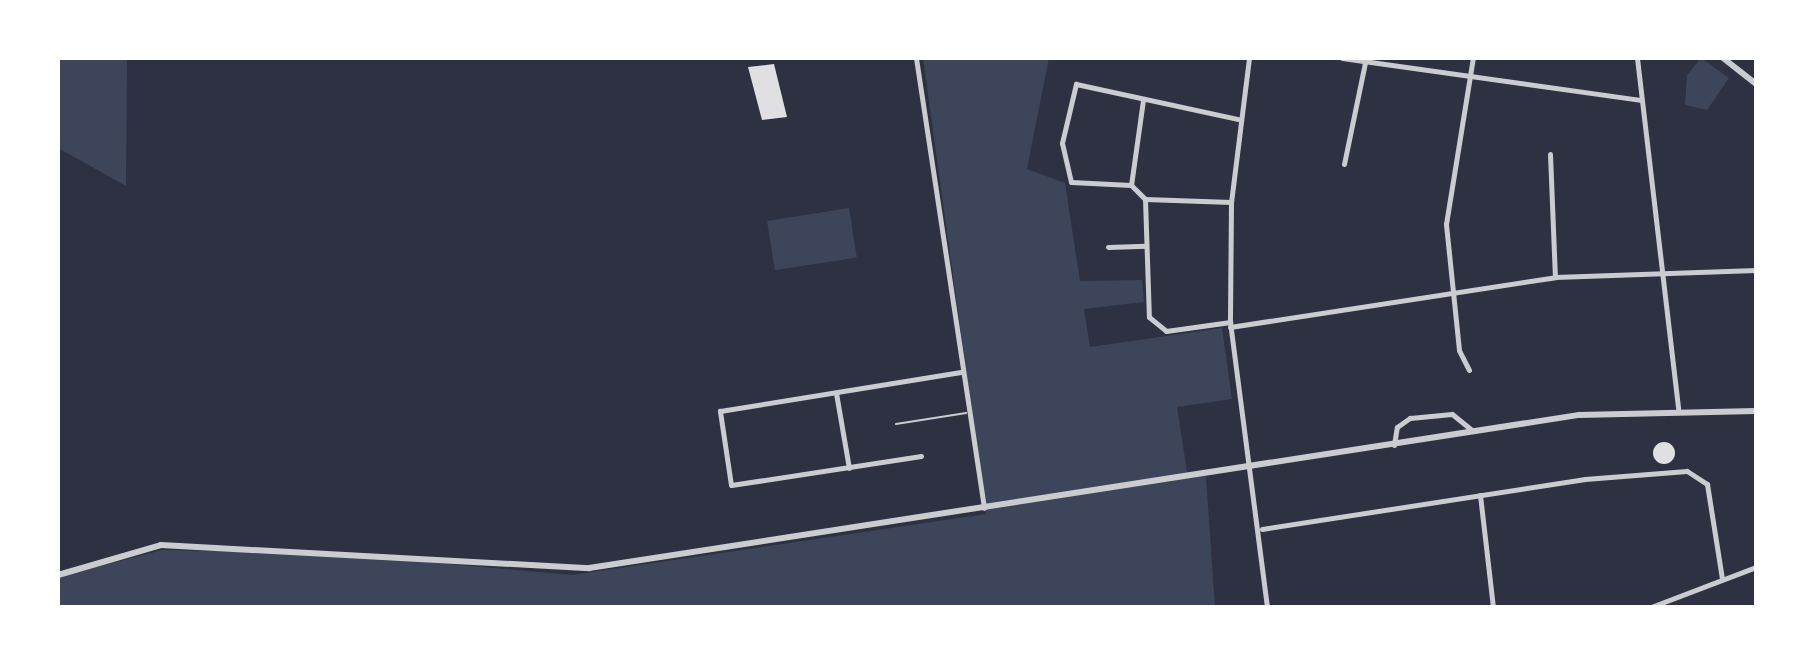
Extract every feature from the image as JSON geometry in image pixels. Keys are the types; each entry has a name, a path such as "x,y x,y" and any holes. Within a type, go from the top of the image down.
{"street":[{"path":"916,58 984,509"},
{"path":"1249,58 1238,119 1231,202 1230,324 1250,468 1262,529 1267,607"},
{"path":"1342,58 1640,100"},
{"path":"1469,370 1451,295 1446,224 1473,58"},
{"path":"1637,58 1678,409"},
{"path":"1723,58 1756,84"},
{"path":"1344,164 1366,60"},
{"path":"1231,202 1145,199 1131,185 1071,182 1062,143 1076,84 1238,119"},
{"path":"1131,185 1143,100"},
{"path":"1550,154 1555,277"},
{"path":"1145,199 1146,246 1155,328 1230,324 1451,295 1555,277 1756,270"},
{"path":"1108,247 1146,246"},
{"path":"921,456 731,485 720,411 961,372"},
{"path":"836,393 849,468"},
{"path":"58,575 161,545 331,550 589,568 1628,409 1756,411"},
{"path":"1394,445 1397,427 1410,418 1452,414 1473,431"},
{"path":"1262,529 1642,472 1687,471 1707,484 1722,579"},
{"path":"1480,495 1493,607"},
{"path":"1651,607 1756,567"}],"lane":[{"path":"896,424 968,413"}],"shaded area":[{"path":"58,58 127,58 126,186 58,148"},
{"path":"923,58 1049,58 1027,169 1065,183 1080,281 1142,280 1144,302 1084,309 1090,347 1222,328 1232,399 1177,407 1188,478 1206,476 1215,607 58,607 58,577 162,550 324,553 572,575 986,514"},
{"path":"1701,58 1729,78 1707,110 1685,105 1687,75"},
{"path":"849,208 857,257 775,270 767,221"}],"building":[{"path":"774,64 787,117 762,120 748,67"},
{"path":"1664,442 1672,445 1675,453 1672,461 1664,464 1656,461 1653,453 1656,445"}]}
